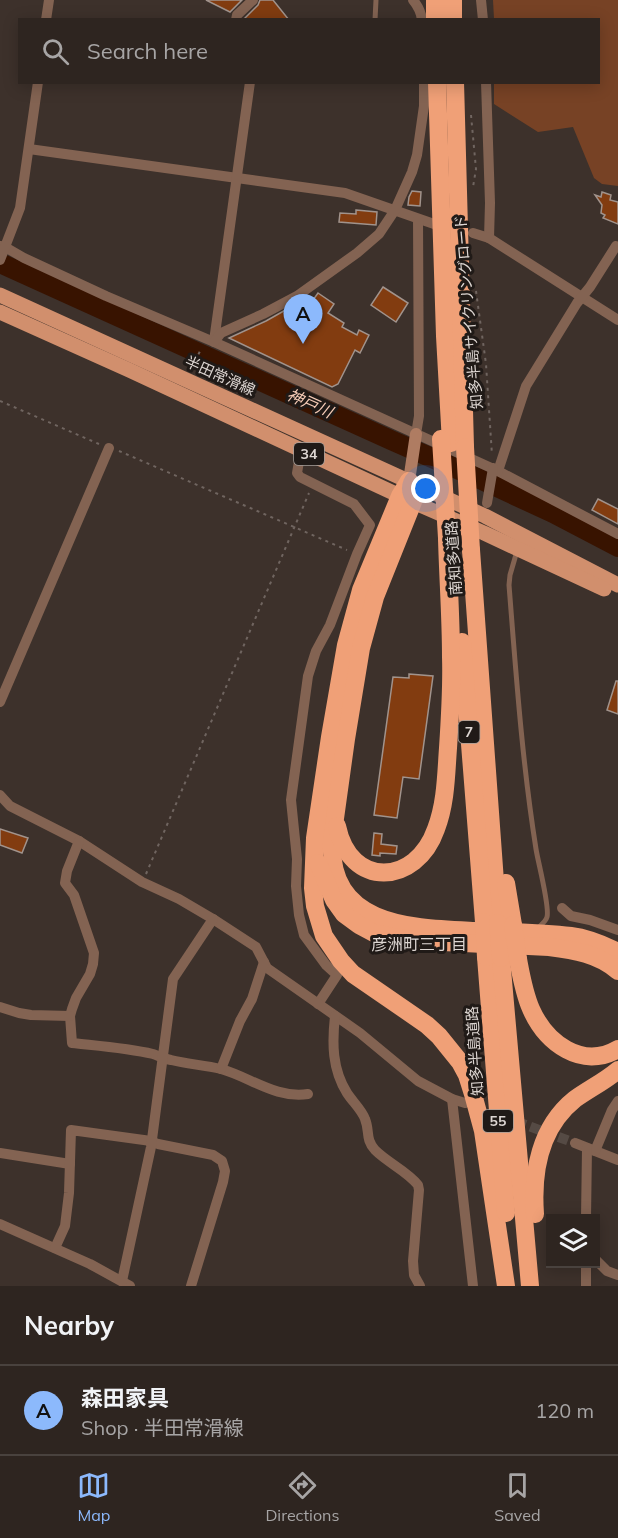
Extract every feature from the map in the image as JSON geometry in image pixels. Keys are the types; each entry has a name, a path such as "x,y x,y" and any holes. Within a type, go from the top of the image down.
{"highway":[{"path":"435,0 435,18"},
{"path":"453,0 453,18"},
{"name":"南知多道路","path":"437,84 449,419 458,543 460,618 506,926"},
{"name":"南知多道路","path":"452,443 455,84"},
{"path":"408,487 405,525 377,589 367,622 346,739 335,819 331,857 335,875 342,888 361,908 387,921 433,929 506,926 573,936 618,952"},
{"path":"408,487 361,590 346,645 315,838 313,888 315,906 324,936 353,974 428,1025 440,1036 460,1062 467,1076 483,1131 506,1286"},
{"path":"335,819 339,839 346,854 373,872 389,873 404,869 417,860 436,829 446,782 458,543"},
{"name":"南知多道路","path":"458,543 506,926 501,958"},
{"path":"315,856 334,900 344,914 374,933 422,941 568,949 597,957 618,970"},
{"path":"506,926 501,958 538,1022 550,1037 563,1048 580,1056 605,1055 618,1049"},
{"name":"知多半島道路","path":"501,958 499,1139 512,1286"},
{"name":"55","path":"501,958 530,1286"},
{"path":"540,1286 534,1192 536,1169 545,1138 562,1112 574,1100 618,1070"}],"main road":[{"name":"半田常滑線","path":"0,296 408,487 436,512 618,595"},
{"name":"半田常滑線","path":"0,312 301,450 408,487 486,509 618,585"}],"street":[{"path":"46,18 49,0"},
{"path":"236,18 253,0"},
{"path":"413,0 418,5 422,18"},
{"path":"481,0 483,18"},
{"path":"38,84 21,208 2,251 24,258 210,340 416,434 618,534"},
{"path":"210,340 250,84"},
{"path":"210,340 297,296 357,253 379,234 395,210 412,172 417,155 424,84"},
{"path":"486,84 489,238"},
{"path":"29,149 345,193 434,224"},
{"path":"408,487 419,416 418,219"},
{"path":"474,233 489,238 618,320"},
{"path":"486,509 494,471 526,386 616,246"},
{"path":"0,702 109,448"},
{"path":"301,450 297,473 300,477 354,504 370,525 330,625 311,663 291,800 297,859 296,886 304,935 326,965 337,975 318,1004"},
{"path":"0,795 9,806 79,841 142,882 179,899 256,947 267,968 360,1033 418,1081 452,1099 465,1103"},
{"path":"79,841 67,871 65,883 74,895 94,953 90,974 76,998 70,1016 72,1043 122,1049 221,1069 274,1091 308,1094"},
{"path":"562,908 571,916 618,930"},
{"path":"0,1224 56,1248 126,1284 151,1141 173,979 213,919"},
{"path":"221,1069 240,1021 252,999 264,962"},
{"path":"0,1007 31,1015 70,1016"},
{"path":"335,1016 332,1039 337,1071 342,1084 365,1119 368,1138 386,1160 418,1185 413,1261 414,1275 420,1286"},
{"path":"452,1099 473,1286"},
{"path":"586,1214 591,1149 618,1101"},
{"path":"56,1248 65,1226 69,1193 70,1130 151,1141 213,1155 219,1157 225,1165 225,1171 191,1286"},
{"path":"576,1143 618,1160"},
{"path":"0,1153 70,1164"},
{"path":"600,1264 618,1275"},
{"path":"586,1268 586,1286"}],"lane":[{"path":"375,18 376,0"},
{"path":"506,926 542,925 547,917 548,909 527,794 510,596 510,575 518,549"}],"path":[{"path":"471,113 476,169 473,188"},
{"name":"知多半島サイクリングロード","path":"476,289 486,364 494,471"},
{"path":"192,368 210,340"},
{"path":"0,401 357,554"},
{"path":"142,882 312,485"}],"shaded area":[{"path":"493,0 618,0 618,186 602,184 594,178 573,127 538,132 494,104 494,84 600,84 600,18 494,18"}],"building":[{"path":"206,0 242,0 230,12"},
{"path":"260,0 273,0 287,18 245,18"},
{"path":"412,191 421,192 420,206 408,205"},
{"path":"602,192 611,195 610,200 618,202 618,224 603,218 605,215 601,213 602,205 595,195 601,197"},
{"path":"356,210 377,212 376,225 339,222 340,213 356,214"},
{"path":"383,287 408,303 396,322 371,305"},
{"path":"318,293 334,304 328,313 344,323 342,327 357,335 359,330 369,335 360,353 355,350 338,384 332,387 229,338 305,299 311,303"},
{"path":"598,499 618,509 618,524 592,510"},
{"path":"409,674 433,676 419,779 403,777 397,818 374,815 393,677 409,678"},
{"path":"616,681 618,681 618,714 607,710"},
{"path":"0,829 28,838 22,853 0,845"},
{"path":"374,833 382,834 381,844 397,846 396,854 372,855"}],"waterway":[{"name":"神戸川","path":"0,263 471,475 553,513 618,547"}],"tunnel":[{"path":"474,1106 575,1143"}],"place":[{"name":"森田家具","path":"303,344"}],"district":[{"name":"彦洲町三丁目","path":"419,944"}]}
